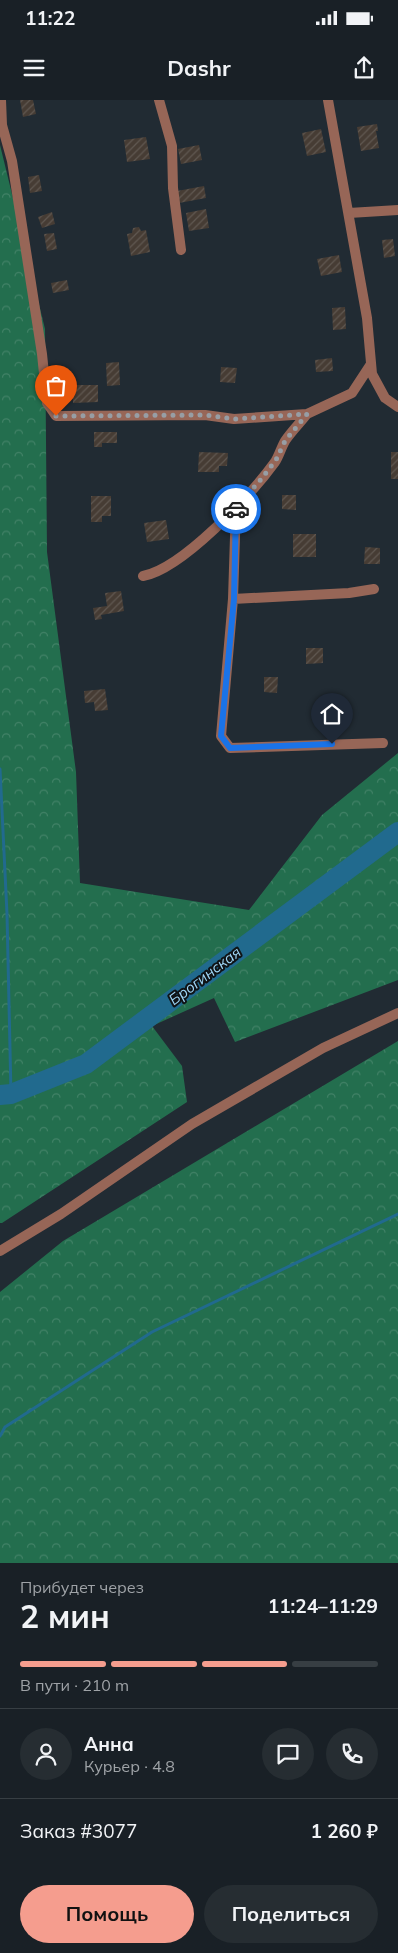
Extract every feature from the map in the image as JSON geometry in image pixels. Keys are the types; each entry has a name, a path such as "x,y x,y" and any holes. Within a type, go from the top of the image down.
{"street":[{"path":"1,100 2,125 12,161 42,354 46,403 56,416 205,415 234,419 307,414 352,393 371,364"},
{"path":"159,100 172,146 173,188 181,250"},
{"path":"328,100 367,318 372,374 385,398 398,407"},
{"path":"349,213 398,210"},
{"path":"143,576 155,574 207,536 258,483 276,460 285,441 307,414"},
{"path":"236,506 234,599 221,736 230,748 384,743"},
{"path":"234,599 374,590"},
{"path":"0,1251 61,1214 192,1124 323,1048 398,1013"}],"green space":[{"path":"0,145 45,329 47,552 76,772 80,883 249,910 322,815 398,753 398,980 235,1042 214,998 152,1026 182,1066 187,1102 2,1223 0,1223"},
{"path":"398,1041 398,1563 0,1563 0,1292 63,1241"}],"building":[{"path":"20,100 33,100 36,114 23,117"},
{"path":"377,124 378,131 376,131 379,148 361,151 357,127"},
{"path":"321,129 326,152 307,156 302,133"},
{"path":"146,137 150,159 127,162 124,140"},
{"path":"199,145 202,160 181,164 178,149"},
{"path":"39,175 42,191 30,193 28,177"},
{"path":"204,186 206,198 179,203 177,191"},
{"path":"206,209 209,228 189,231 186,213"},
{"path":"52,212 55,224 42,228 38,217"},
{"path":"139,227 141,231 146,230 150,252 131,256 127,234 132,233 133,228"},
{"path":"54,233 57,249 47,251 44,234"},
{"path":"393,239 395,256 384,258 382,240"},
{"path":"339,255 342,272 321,276 317,259"},
{"path":"67,280 69,290 53,293 51,283"},
{"path":"345,307 346,329 333,330 332,308"},
{"path":"332,358 333,371 316,372 315,360"},
{"path":"119,362 120,385 107,386 106,363"},
{"path":"221,367 237,368 235,383 220,382"},
{"path":"73,385 98,385 98,402 73,403"},
{"path":"94,432 117,432 117,443 102,443 102,447 94,447"},
{"path":"199,452 228,453 227,466 219,466 219,472 198,472"},
{"path":"391,452 398,452 398,479 391,479"},
{"path":"282,495 296,495 296,510 282,509"},
{"path":"91,496 111,496 111,516 102,516 102,522 91,522"},
{"path":"166,520 169,539 147,542 144,523"},
{"path":"293,534 316,534 316,557 293,557"},
{"path":"365,547 380,548 380,564 364,564"},
{"path":"121,591 124,611 101,615 102,619 95,620 93,608 107,606 105,593"},
{"path":"306,648 323,648 323,663 306,664"},
{"path":"264,677 278,677 277,693 264,692"},
{"path":"105,689 108,710 95,711 94,702 85,703 84,691"}],"waterway":[{"path":"0,769 7,914 11,1094"},
{"name":"Брогинская","path":"0,1095 11,1094 86,1064 398,832"},
{"path":"0,1436 5,1427 152,1332 398,1214"}],"way so far":[{"path":"56,416 205,415 234,419 307,414 285,441 276,460 258,483 236,506 236,509"}],"route":[{"path":"236,509 234,599 221,736 230,748 332,744"}]}
